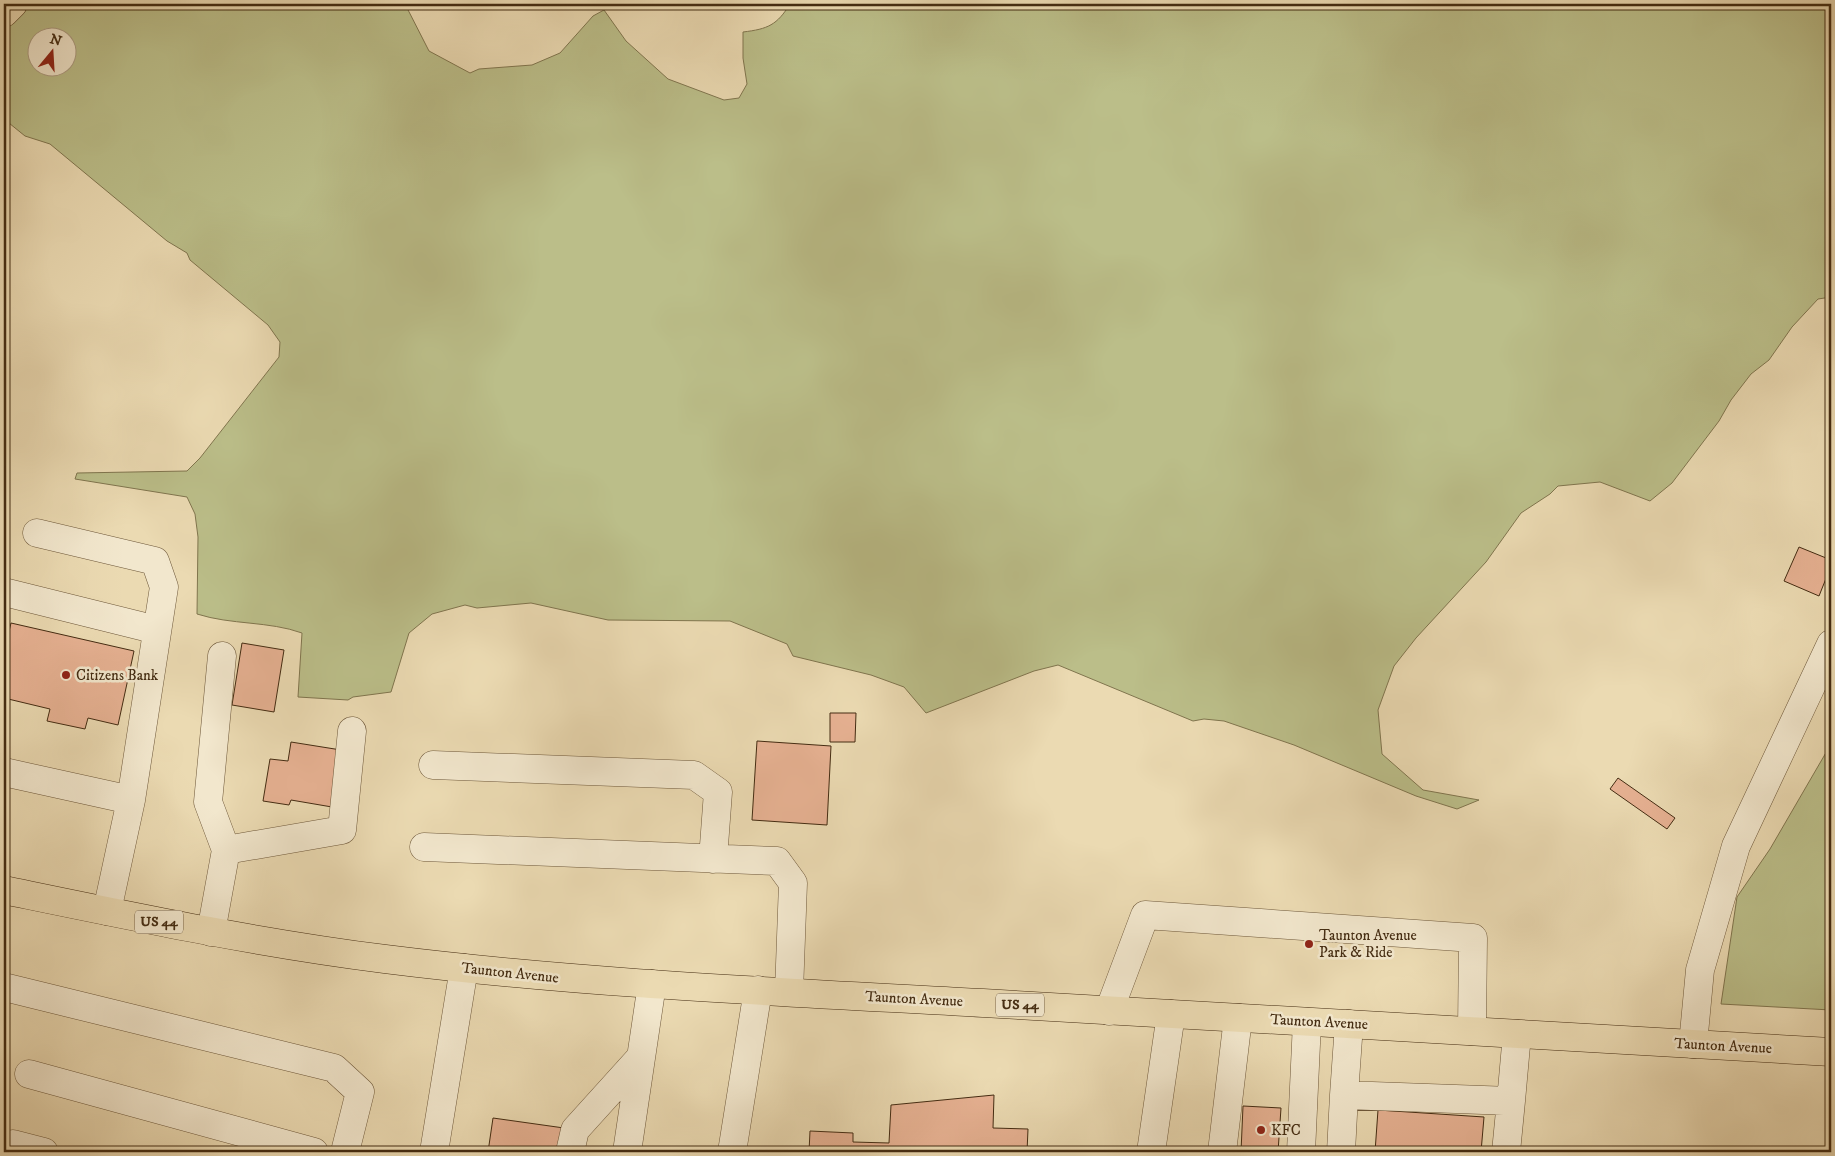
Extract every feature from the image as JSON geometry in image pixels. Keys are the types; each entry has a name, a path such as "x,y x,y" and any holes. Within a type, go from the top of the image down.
{"main road":[{"path":"4,13 13,4"},
{"name":"Taunton Avenue","path":"4,890 211,932 320,950 554,977 1831,1052"}],"lane":[{"path":"37,534 155,561 164,587 131,800 107,911"},
{"path":"4,592 157,630"},
{"path":"1693,1044 1700,970 1736,846 1831,644"},
{"path":"211,932 226,850 208,802 222,656"},
{"path":"226,850 342,830 352,731"},
{"path":"433,765 694,775 718,792 713,859"},
{"path":"4,772 131,800"},
{"path":"424,847 778,861 793,883 790,992"},
{"path":"1109,1011 1145,914 1473,938 1472,1031"},
{"path":"434,1152 464,968"},
{"path":"627,1152 652,984"},
{"path":"4,987 334,1068 360,1092 344,1152"},
{"path":"732,1152 758,990"},
{"path":"1151,1152 1171,1014"},
{"path":"1222,1152 1238,1018"},
{"path":"1300,1152 1306,1022"},
{"path":"1340,1152 1349,1024"},
{"path":"1506,1152 1517,1034"},
{"path":"570,1152 575,1130 641,1057"},
{"path":"29,1074 314,1152"},
{"path":"1344,1095 1511,1101"},
{"path":"13,1144 44,1152"}],"green space":[{"path":"4,4 405,4 429,51 470,73 479,69 532,65 560,53 593,16 604,10 626,41 668,79 724,100 739,98 747,84 743,58 743,32 771,25 781,17 790,4 1831,4 1831,297 1818,299 1792,327 1769,360 1751,374 1731,400 1719,421 1672,483 1650,501 1600,482 1558,486 1550,494 1521,513 1486,562 1416,638 1394,666 1378,710 1382,754 1423,790 1479,800 1457,809 1416,796 1294,745 1224,721 1204,719 1193,721 1058,665 1034,671 926,713 904,687 871,675 793,656 787,644 730,621 608,620 531,603 477,608 465,605 432,614 409,633 391,692 353,697 348,700 298,697 302,633 289,629 223,620 197,614 198,537 195,514 187,497 75,479 77,473 187,471 200,458 279,357 280,342 268,325 190,260 187,253 167,241 50,144 25,136 4,119"},
{"path":"1831,744 1831,1010 1721,1004 1737,897 1770,849"}],"building":[{"path":"1799,547 1831,560 1831,566 1819,596 1784,581"},
{"name":"Citizens Bank","path":"11,623 134,651 118,725 88,718 85,729 47,721 50,709 4,698 4,652"},
{"path":"242,643 284,650 274,712 232,705"},
{"path":"830,713 856,713 855,742 830,742"},
{"path":"757,741 831,746 827,825 752,820"},
{"path":"291,742 341,750 332,807 291,800 289,805 263,801 270,759 288,761"},
{"path":"1618,778 1675,818 1667,829 1610,789"},
{"path":"994,1095 993,1128 1028,1129 1027,1152 809,1152 810,1131 853,1133 853,1142 889,1143 891,1105"},
{"name":"KFC","path":"1243,1106 1281,1108 1278,1152 1241,1152"},
{"path":"1378,1110 1484,1117 1481,1152 1375,1152"},
{"path":"493,1118 564,1128 560,1152 488,1152"}],"place":[{"name":"Citizens Bank","path":"66,675"},
{"name":"Taunton Avenue Park & Ride","path":"1309,944"},
{"name":"KFC","path":"1261,1130"}]}
